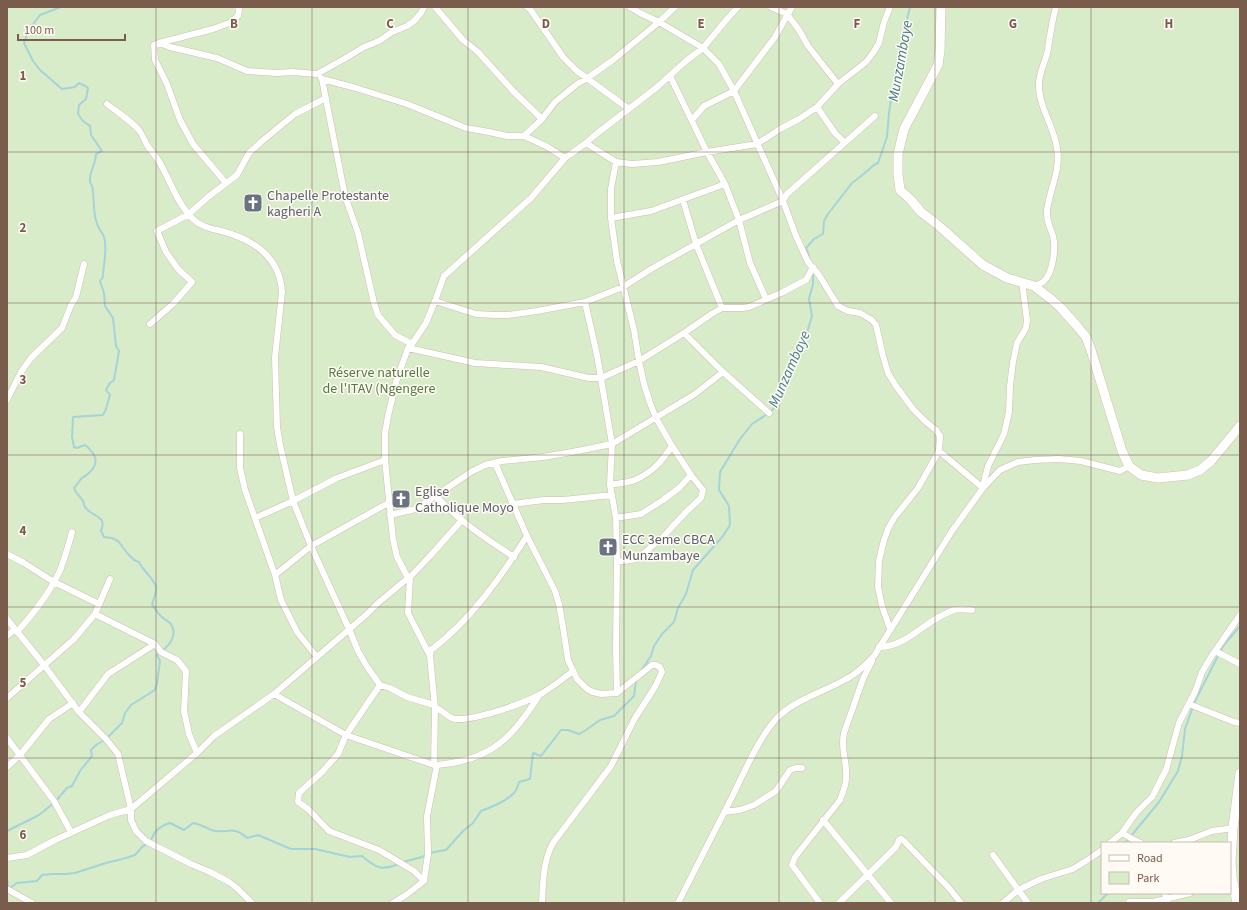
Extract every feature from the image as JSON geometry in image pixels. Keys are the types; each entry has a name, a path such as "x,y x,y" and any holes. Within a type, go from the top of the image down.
{"street":[{"path":"226,183 193,144 180,120 167,84 155,60 154,45 229,23 238,16 238,7"},
{"path":"159,43 170,48 217,58 247,71 317,74 364,47 379,41 392,32 407,26 414,21 424,7"},
{"path":"435,7 462,40 478,52 514,92 542,119"},
{"path":"527,7 563,57 586,79 629,109"},
{"path":"630,7 703,48 719,64 734,91 783,201 796,236 811,265 838,306 860,313 872,320 876,325 888,373 913,409 936,430 940,436 939,451 918,488 894,518 884,540 879,561 878,587 882,606 890,629"},
{"path":"524,136 542,119 555,102 576,84 586,79 613,60 675,7"},
{"path":"430,656 408,613 409,577 397,557 393,539 385,460 385,433 388,416 396,382 410,346 426,323 444,276 531,198 565,158 629,109 703,48 738,7"},
{"path":"771,7 788,14 808,46 838,84"},
{"path":"692,120 704,106 734,91 775,37 792,7"},
{"path":"586,143 616,162 632,164 658,162 757,144 780,129 800,119 817,107 838,84 866,62 879,43 884,22 890,7"},
{"path":"941,7 940,51 938,64 904,129 898,154 900,190 912,200 921,212 984,265 1007,278 1034,286 1061,308 1086,337 1098,369 1122,451 1129,466 1141,474 1158,478 1188,475 1200,470 1211,461 1240,426"},
{"path":"1034,286 1043,282 1050,270 1054,254 1053,236 1047,223 1047,210 1058,163 1057,147 1053,128 1040,99 1039,84 1048,50 1050,32 1056,7"},
{"path":"317,74 322,79 407,104 466,128 506,136 524,136 546,146 565,158"},
{"path":"670,76 707,152 725,184 739,220 750,263 766,300"},
{"path":"322,79 345,196 358,233 374,303 378,315 395,335 410,346 475,363 541,367 588,378 601,378 639,361 722,308 749,307 806,280 811,265"},
{"path":"150,324 173,304 192,282 178,269 166,252 156,231 189,214 208,197 237,175 249,153 262,141 296,114 326,98"},
{"path":"108,104 139,129 147,145 160,163 171,188 195,221 204,226 252,243 265,252 277,270 282,292 275,356 277,427 293,501 311,546 358,651 366,666 380,685 390,688 407,697 439,708 454,719 467,719 483,716 520,703 540,694 574,671"},
{"path":"817,107 835,133 845,143"},
{"path":"435,301 476,314 508,315 585,302 623,287 651,269 739,220 783,201 787,194 875,116"},
{"path":"616,162 611,189 611,218 617,261 650,404 672,446 703,490 700,498 663,537 637,559 617,562"},
{"path":"611,218 651,211 725,184"},
{"path":"683,200 696,244 722,308"},
{"path":"7,400 30,358 62,328 71,305 76,297 84,264"},
{"path":"983,488 988,466 1004,434 1009,412 1010,386 1017,342 1026,328 1027,320 1022,282"},
{"path":"585,302 601,378 612,444 610,485 616,518 617,692"},
{"path":"684,333 723,372 770,413"},
{"path":"390,515 416,509 471,472 495,463 543,457 612,444 695,394 723,372"},
{"path":"240,434 240,468 245,490 275,575 281,600 297,632 317,657"},
{"path":"610,485 635,480 647,474 658,466 672,446"},
{"path":"939,451 983,488"},
{"path":"820,903 792,865 795,857 840,800 846,778 842,742 863,680 874,656 890,629 952,532 983,488 1000,470 1018,462 1059,459 1081,461 1120,471 1129,466"},
{"path":"255,518 293,501 337,478 385,460"},
{"path":"495,463 555,591 564,628 568,660 577,679 587,689 601,694 617,692 652,665 660,667 662,672 656,686 636,718 611,766 553,843 545,863 542,903"},
{"path":"616,518 641,514 669,496 691,475"},
{"path":"513,504 612,495"},
{"path":"436,496 450,511 476,532 514,557"},
{"path":"275,575 311,546 390,502"},
{"path":"7,858 27,855 72,832 110,815 131,808 197,753 214,736 274,694 367,614 409,577 462,520"},
{"path":"7,636 16,630 40,606 61,569 72,532"},
{"path":"393,903 424,881 428,854 427,816 436,765 435,707 430,656 431,650 443,641 477,607 528,536"},
{"path":"7,554 54,582 99,604"},
{"path":"7,698 74,639 95,614 110,579"},
{"path":"879,647 892,646 902,641 932,620 953,610 972,610"},
{"path":"95,614 155,644 161,652 177,660 186,671 184,711 189,734 197,753"},
{"path":"1111,842 1122,833 1136,813 1152,797 1166,770 1179,723 1189,704 1202,672 1240,615"},
{"path":"7,619 73,702 79,712 106,739 118,754 131,808 131,820 136,830 146,841 228,882 238,889 252,903"},
{"path":"79,712 108,674 155,644"},
{"path":"1215,651 1240,664"},
{"path":"678,903 746,768 765,734 778,718 798,703 848,679 874,656"},
{"path":"380,685 346,735 338,754 322,772 299,793 298,802 329,831 379,850 414,872 424,881"},
{"path":"274,694 346,735 436,765 480,756 498,745 508,737 526,717 540,694"},
{"path":"7,766 20,755 49,719 73,702"},
{"path":"1189,704 1240,723"},
{"path":"7,738 55,804 72,832"},
{"path":"724,812 740,810 754,805 776,791 790,770 802,768"},
{"path":"1237,903 1231,848 1240,773"},
{"path":"823,820 891,903"},
{"path":"1179,842 1212,832 1233,828"},
{"path":"1122,833 1138,842"},
{"path":"838,903 896,847 901,839 961,903"},
{"path":"1003,903 1018,890 1041,879 1073,868 1089,860 1101,851"},
{"path":"993,855 1028,903"},
{"path":"7,888 32,903"},
{"path":"1129,902 1153,902 1186,894"}],"green space":[{"name":"Réserve naturelle de l'ITAV (Ngengere","path":"7,7 1240,7 1240,903 7,903"}],"waterway":[{"path":"7,831 39,815 55,802 67,788 72,786 80,771 92,756 91,750 106,739 122,723 125,713 131,705 155,690 160,661 157,655 165,649 171,641 174,632 170,623 155,610 152,604 156,590 153,581 139,562 134,560 118,541 112,538 104,537 101,531 103,526 101,519 85,507 83,501 74,488 93,468 95,465 95,458 94,454 85,445 77,448 74,447 72,437 73,417 103,415 110,395 106,390 110,383 114,380 119,351 116,346 113,318 105,306 104,293 100,281 103,277 105,242 96,221 93,191 90,182 96,154 102,151 91,135 90,126 83,121 78,114 79,105 86,99 88,88 79,83 75,87 62,89 40,70 33,61 24,43 28,31 40,15 61,7"},
{"name":"Munzambaye","path":"809,256 806,248 814,239 823,234 824,221 828,214 852,183 878,163 887,137 897,61 910,7"},
{"name":"Munzambaye","path":"641,671 651,656 654,646 662,634 674,622 678,608 686,594 693,570 723,536 730,525 729,506 719,490 720,472 740,439 752,424 769,413 775,407 785,376 803,346 812,316 809,299 813,284 813,272"},
{"path":"1131,836 1159,802 1178,771 1182,756 1185,729 1195,701 1223,646 1240,626"},
{"name":"Munzambaye","path":"403,862 434,852 446,850 463,831 473,823 481,811 510,797 514,793 519,782 530,779 533,753 541,756 561,730 568,730 579,734 600,720 614,716 634,696 636,681"},
{"path":"150,843 155,832 162,826 170,823 184,830 193,823 211,830 237,832 247,838 258,835 291,849 315,849 350,857 362,856 375,866 383,868 399,864"},
{"path":"8,886 10,888 17,883 37,881 42,875 75,873 126,858 135,855 143,846 147,844"},
{"path":"7,879 8,886"},
{"path":"1098,903 1107,894"}],"place":[{"name":"Chapelle Protestante kagheri A","path":"253,203"},
{"name":"Eglise Catholique Moyo","path":"401,499"},
{"name":"ECC 3eme CBCA Munzambaye","path":"608,547"}]}
